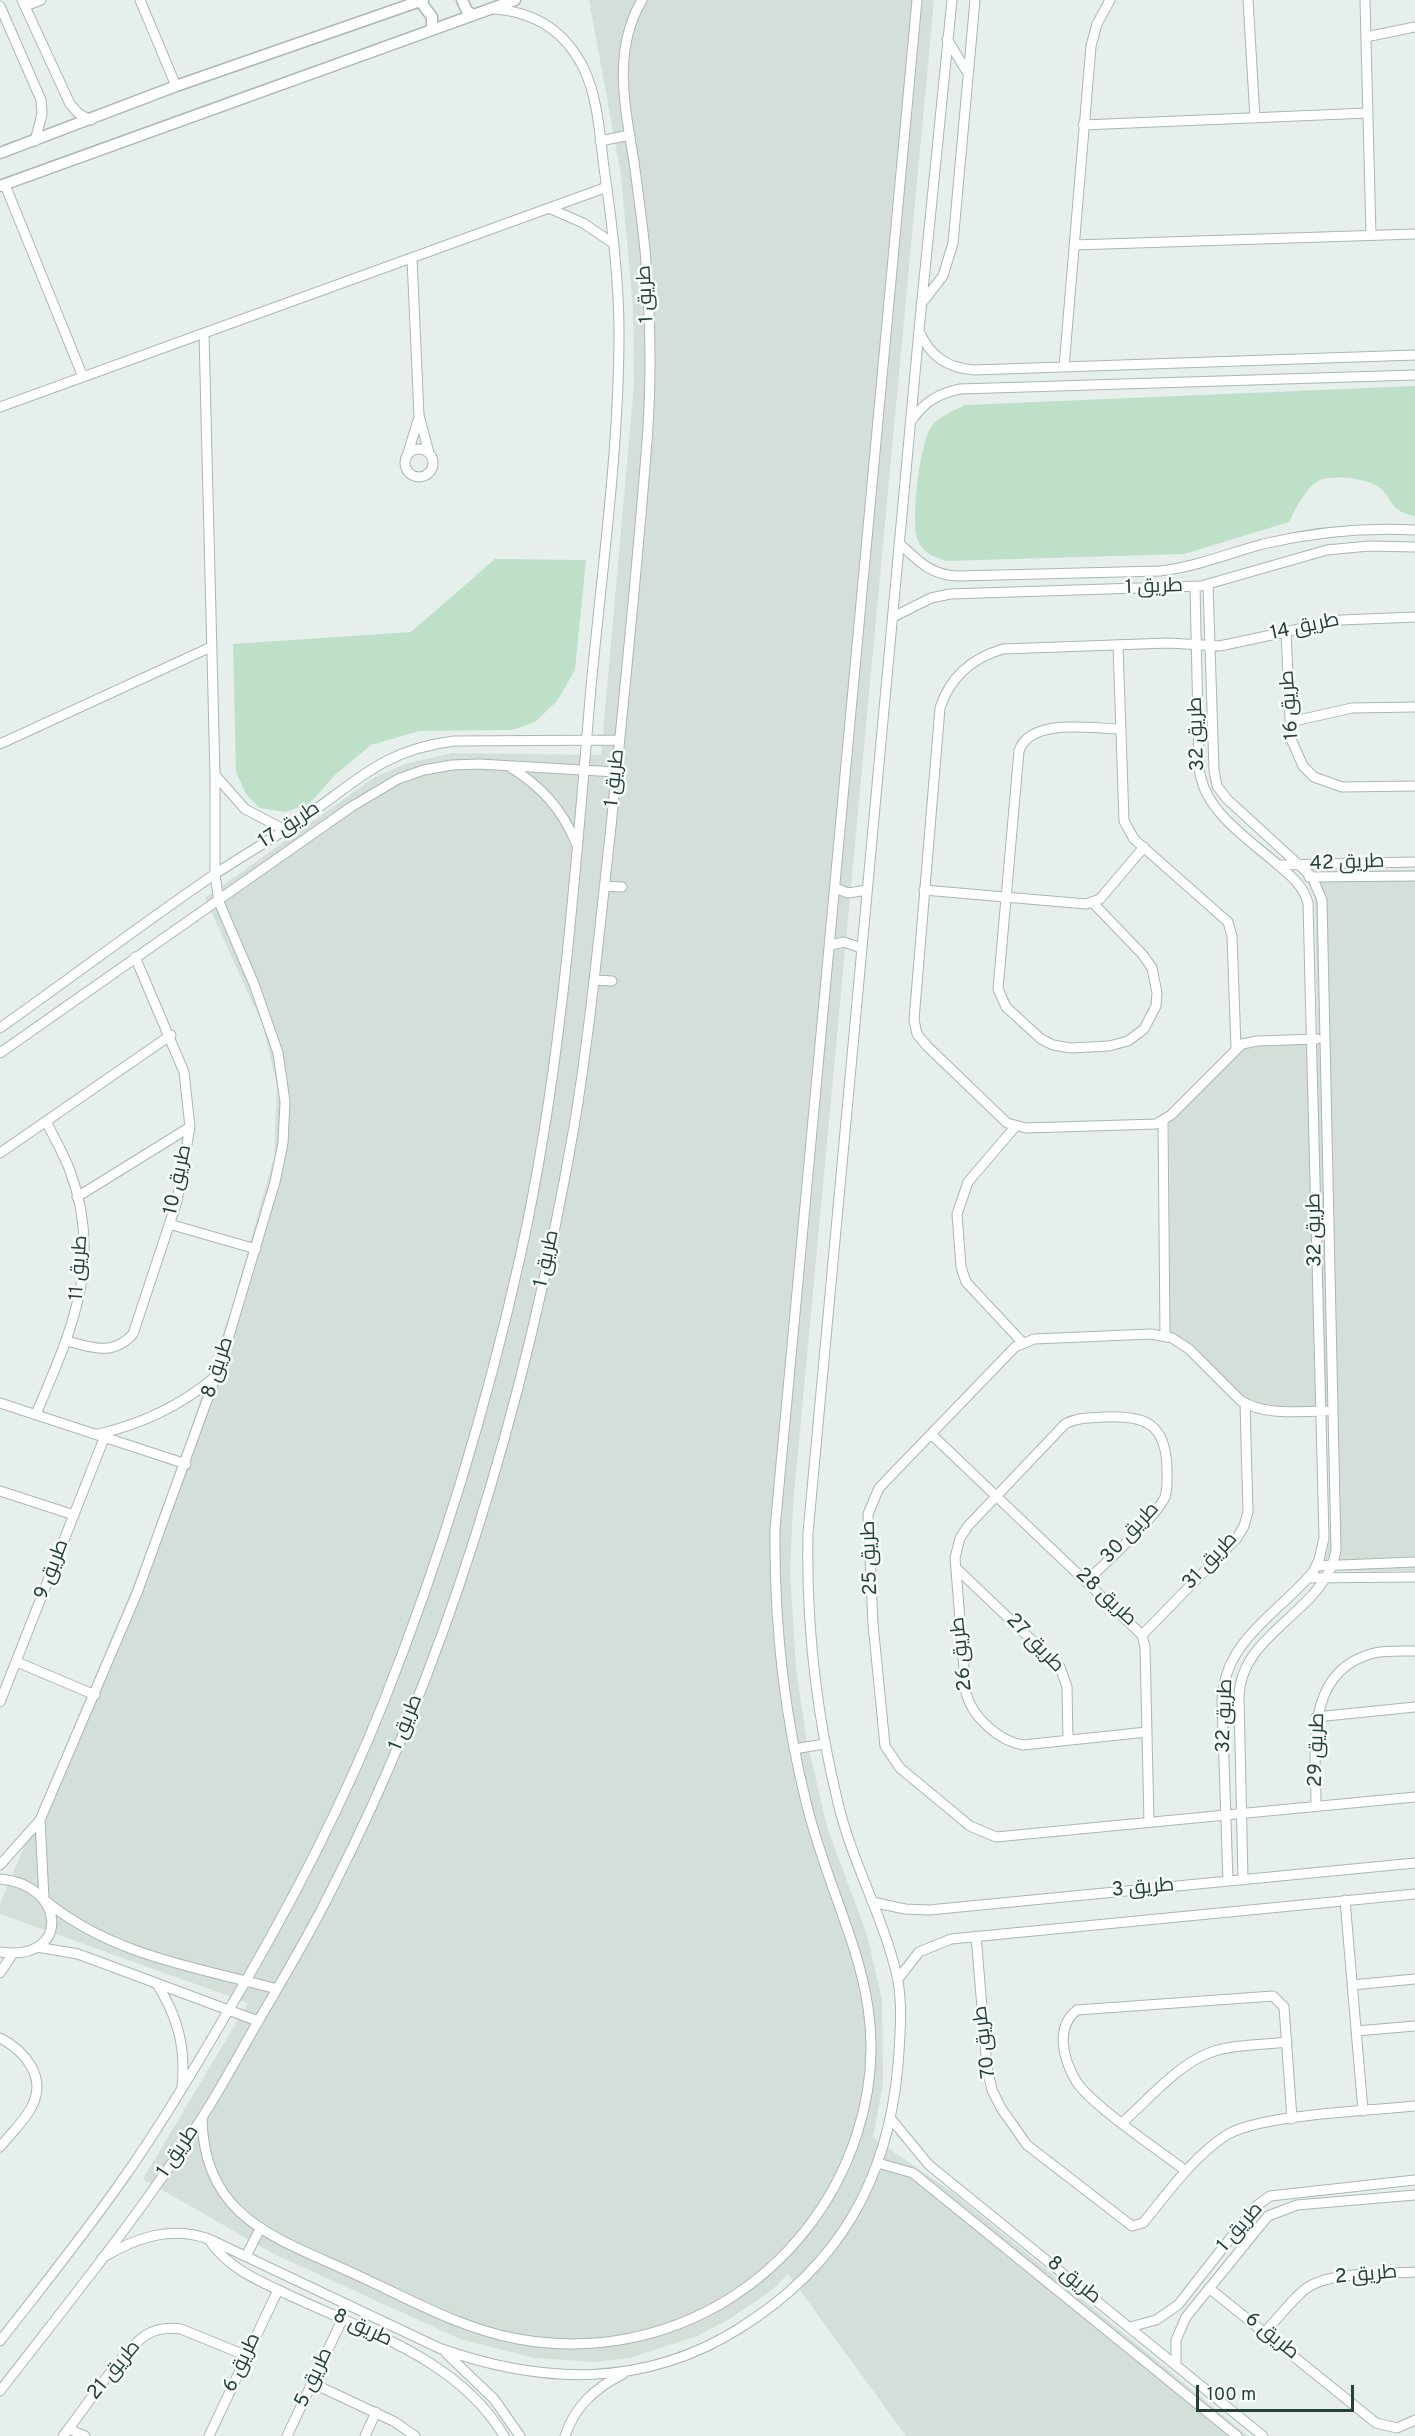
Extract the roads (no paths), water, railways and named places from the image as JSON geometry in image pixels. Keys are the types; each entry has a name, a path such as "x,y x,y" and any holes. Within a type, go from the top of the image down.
{"street":[{"path":"41,0 24,3 70,104 79,114 91,120"},
{"path":"141,0 176,86"},
{"path":"0,153 176,86 422,0 432,17 432,30"},
{"path":"462,0 467,11 473,15"},
{"path":"83,377 2,186 515,0"},
{"name":"طريق 1","path":"0,2391 102,2258 202,2118 330,1893 381,1785 449,1612 490,1490 524,1366 562,1191 595,980 646,455 650,383 645,251 623,86 622,58 626,38 642,0"},
{"path":"202,2118 202,2142 208,2166 218,2187 232,2206 260,2229 453,2320 517,2339 550,2343 612,2341 659,2332 695,2318 729,2300 760,2278 789,2252 814,2222 832,2193 858,2130 870,2063 870,2014 864,1976 818,1843 794,1749 778,1638 776,1511 831,945 917,0"},
{"path":"102,2258 138,2241 164,2233 187,2233 209,2239 439,2348 513,2370 551,2375 628,2372 662,2364 705,2347 755,2319 782,2297 807,2276 844,2230 859,2206 878,2163 891,2119 899,2049 898,1979 848,1839 824,1744 809,1627 809,1508 921,304 952,0"},
{"path":"921,304 943,276 951,251 975,0"},
{"path":"1065,367 1091,46 1097,24 1110,0"},
{"path":"1248,0 1255,118"},
{"path":"1365,0 1371,235"},
{"path":"0,6 41,100 42,114 34,141"},
{"name":"طريق 1","path":"0,2341 104,2205 182,2090 248,1981 299,1888 369,1740 430,1578 477,1428 537,1175 559,1023 577,846 615,426 619,334 614,244 600,141 589,82 573,50 561,36 536,18 492,8"},
{"path":"1366,37 1415,27"},
{"path":"947,39 967,72"},
{"path":"1083,125 1368,113"},
{"path":"600,141 630,135"},
{"path":"0,407 607,187"},
{"path":"551,209 583,223 614,244"},
{"path":"1074,245 1415,234"},
{"path":"412,259 419,415 429,453 434,459 432,470 418,478 405,468 419,415"},
{"path":"919,330 934,355 960,369 1415,355"},
{"name":"طريق 8","path":"0,1864 40,1820 95,1695 186,1464 217,1375 256,1249 275,1182 283,1143 285,1102 283,1077 267,1018 219,902 215,874 215,775 204,334"},
{"path":"911,422 922,407 937,396 960,389 1415,375"},
{"path":"407,455 418,449 429,453"},
{"name":"طريق 1","path":"899,543 930,570 949,576 1160,571 1189,567 1263,544 1311,535 1359,530 1415,530"},
{"name":"طريق 1","path":"893,617 931,598 950,594 1195,587 1209,585 1307,554 1348,547 1415,547"},
{"name":"طريق 32","path":"1209,585 1214,770 1217,786 1227,799 1301,865 1312,877 1322,900 1337,1538 1333,1565 1326,1578 1254,1653 1242,1674 1239,1697 1243,1880"},
{"name":"طريق 32","path":"1195,587 1199,780 1204,793 1222,815 1292,877 1303,889 1308,903 1321,1411 1324,1538 1316,1566 1307,1578 1242,1642 1229,1664 1222,1701 1228,1881"},
{"name":"طريق 14","path":"1015,1127 927,1046 917,1034 914,1013 939,717 946,693 960,672 987,654 1003,650 1118,645 1210,647 1341,620 1415,617"},
{"name":"طريق 16","path":"1286,632 1290,722 1295,754 1314,777 1342,787 1415,786"},
{"path":"1118,645 1124,820 1129,833 1143,847 1228,922 1232,936 1236,1048"},
{"path":"0,744 212,646"},
{"path":"1290,722 1352,708 1415,707"},
{"path":"1093,903 1143,954 1152,968 1156,981 1156,1006 1144,1029 1128,1041 1109,1046 1062,1047 1041,1039 1006,1007 1000,998 998,981 1021,746 1035,731 1045,729 1121,729"},
{"name":"طريق 17","path":"0,1028 215,874 285,830 367,770 408,750 454,741 619,740"},
{"name":"طريق 17","path":"0,1053 135,957 219,902 374,791 398,779 424,770 452,765 616,772"},
{"path":"508,766 526,777 550,799 569,826 577,846"},
{"path":"215,775 245,809 285,830"},
{"path":"924,890 1093,903 1100,899 1143,847"},
{"name":"طريق 42","path":"1279,865 1415,862"},
{"name":"طريق 42","path":"1292,877 1415,876"},
{"path":"604,886 622,887"},
{"path":"835,888 848,892 867,890"},
{"path":"831,945 844,942 861,948"},
{"name":"طريق 10","path":"67,1341 102,1350 114,1349 133,1334 170,1224 183,1177 190,1127 184,1072 171,1035 135,957"},
{"path":"595,980 612,981"},
{"path":"0,1153 171,1035"},
{"path":"1325,1039 1250,1042 1236,1048 1163,1121 1148,1125 1015,1127 968,1182 957,1214 961,1267 966,1282 1022,1342 1165,1335 1189,1349 1245,1403 1270,1411 1334,1411"},
{"name":"طريق 11","path":"36,1414 67,1341 77,1309 84,1271 83,1223 77,1197 70,1171 46,1121"},
{"path":"1163,1121 1165,1335"},
{"path":"77,1197 190,1127"},
{"path":"170,1224 256,1249"},
{"name":"طريق 25","path":"1022,1342 879,1488 868,1514 879,1697 889,1754 900,1768 970,1826 986,1835 1005,1837 1241,1812"},
{"path":"101,1435 150,1419 174,1407 217,1375"},
{"path":"0,1403 186,1464"},
{"name":"طريق 31","path":"1142,1635 1237,1538 1244,1526 1248,1512 1245,1403"},
{"name":"طريق 30","path":"996,1496 1059,1429 1071,1420 1122,1416 1141,1419 1154,1428 1165,1444 1167,1455 1165,1496 1153,1513 1087,1581"},
{"name":"طريق 28","path":"931,1434 1142,1635 1149,1822"},
{"name":"طريق 9","path":"0,1702 75,1515 101,1435"},
{"path":"1,1494 75,1515"},
{"name":"طريق 26","path":"996,1496 963,1532 957,1548 956,1568 966,1693 974,1712 1007,1739 1017,1744 1147,1732"},
{"path":"1316,1566 1415,1562"},
{"name":"طريق 27","path":"956,1568 1060,1667 1067,1687 1068,1740"},
{"path":"1307,1578 1415,1577"},
{"name":"طريق 29","path":"1316,1806 1316,1716 1325,1691 1352,1663 1375,1653 1415,1651"},
{"path":"17,1662 95,1695"},
{"path":"1316,1716 1415,1707"},
{"path":"794,1749 824,1744"},
{"path":"1241,1812 1415,1797"},
{"name":"طريق 8","path":"37,1947 44,1941 52,1926 53,1918 45,1901 40,1820"},
{"name":"طريق 3","path":"872,1902 905,1909 929,1910 1415,1863"},
{"path":"0,1879 26,1886 80,1926 132,1951 180,1966 277,1989"},
{"name":"طريق 3","path":"898,1979 910,1960 929,1946 951,1939 1415,1894"},
{"path":"1346,1900 1363,2111"},
{"name":"طريق 70","path":"976,1936 987,2067 992,2090 1001,2108 1027,2145 1136,2227 1143,2223 1186,2171"},
{"path":"0,1952 13,1953 37,1947 78,1954 258,2021"},
{"path":"0,1973 13,1953"},
{"path":"1352,1985 1415,1980"},
{"path":"157,1984 171,2008 180,2034 183,2053 182,2090"},
{"path":"1292,2119 1284,2007 1278,1999 1267,1995 1077,2010 1070,2016 1063,2031 1070,2067 1077,2082 1088,2094 1186,2171 1223,2137 1248,2125 1415,2106"},
{"path":"1356,2031 1415,2026"},
{"path":"0,2038 20,2050 30,2064 37,2079 37,2094 32,2107 0,2147"},
{"path":"1123,2122 1182,2069 1209,2053 1224,2049 1287,2042"},
{"name":"طريق 8","path":"891,2119 929,2165 1263,2436"},
{"name":"طريق 8","path":"878,2163 913,2173 1237,2436"},
{"name":"طريق 1","path":"1130,2327 1156,2320 1178,2305 1255,2207 1270,2196 1415,2180"},
{"name":"طريق 1","path":"1176,2364 1175,2352 1180,2328 1260,2223 1277,2211 1297,2205 1415,2195"},
{"path":"246,2256 260,2229"},
{"name":"طريق 8","path":"209,2239 222,2256 239,2270 445,2372 475,2398 504,2436"},
{"name":"طريق 2","path":"1266,2331 1303,2291 1315,2283 1335,2278 1415,2272"},
{"name":"طريق 6","path":"1209,2288 1266,2331 1376,2423 1389,2428 1404,2426 1415,2420"},
{"name":"طريق 6","path":"209,2436 278,2290"},
{"name":"طريق 5","path":"287,2436 342,2320"},
{"name":"طريق 21","path":"66,2432 135,2345 153,2331 172,2327 181,2329 247,2356"},
{"path":"439,2348 494,2399 520,2436"},
{"path":"565,2436 579,2407 593,2392 628,2372"},
{"path":"312,2383 376,2412 415,2436"},
{"path":"365,2436 376,2412"},
{"path":"66,2432 85,2436"}]}
